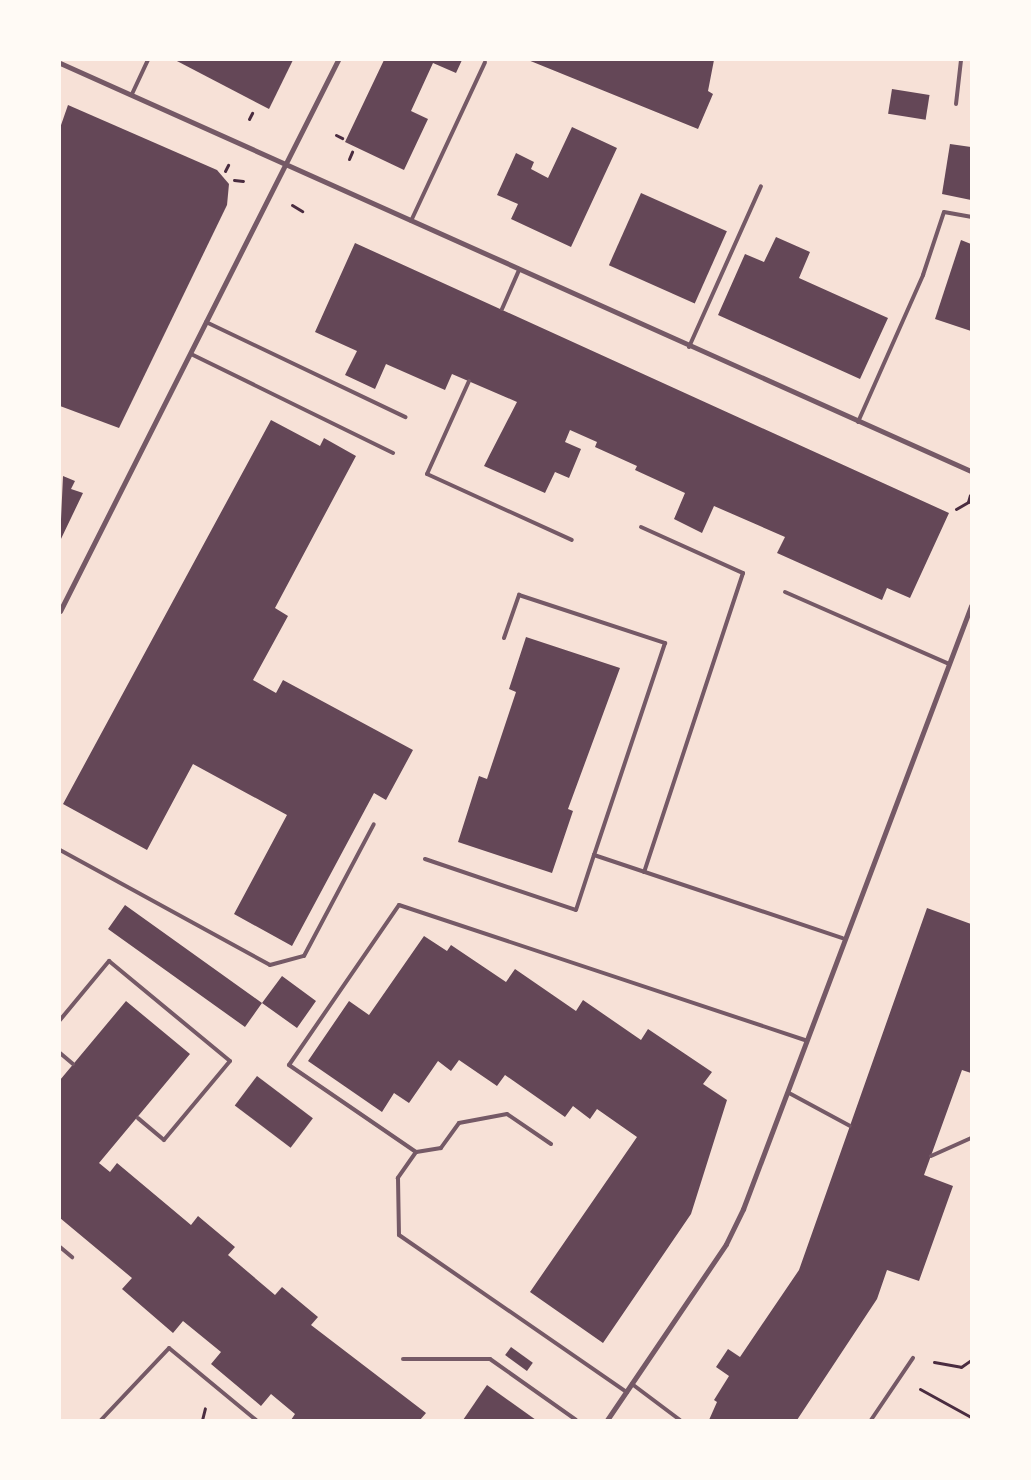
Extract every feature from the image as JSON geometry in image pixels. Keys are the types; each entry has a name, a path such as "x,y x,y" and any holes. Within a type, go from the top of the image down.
{"street":[{"path":"60,611 338,60"},
{"path":"60,63 971,471"},
{"path":"607,1420 726,1244 789,1093 842,938 971,606"}],"lane":[{"path":"132,94 148,60"},
{"path":"956,104 961,60"},
{"path":"411,221 485,62"},
{"path":"689,346 761,186"},
{"path":"858,422 923,275 944,212 971,217"},
{"path":"502,309 519,270"},
{"path":"206,322 405,417"},
{"path":"191,354 393,453"},
{"path":"469,381 427,474 572,540"},
{"path":"641,526 743,573 644,872"},
{"path":"785,592 949,664"},
{"path":"425,860 576,910 664,643 519,595 504,638"},
{"path":"60,850 270,965 304,956 374,824"},
{"path":"594,855 842,938"},
{"path":"551,1144 507,1114 458,1123 441,1148 416,1152 289,1065 399,905 807,1042"},
{"path":"60,1020 109,961 230,1061 164,1140 138,1118"},
{"path":"60,1053 73,1064"},
{"path":"789,1093 850,1126"},
{"path":"931,1156 971,1138"},
{"path":"416,1152 398,1178 399,1235 627,1392"},
{"path":"60,1247 72,1257"},
{"path":"101,1420 169,1348 256,1420"},
{"path":"871,1420 913,1358"},
{"path":"403,1359 490,1360 576,1420"},
{"path":"632,1384 680,1420"}],"path":[{"path":"249,119 252,114"},
{"path":"336,135 342,138"},
{"path":"349,159 352,152"},
{"path":"225,171 228,165"},
{"path":"234,180 243,181"},
{"path":"956,509 970,503 971,492"},
{"path":"913,1358 961,1367 971,1360"},
{"path":"899,1378 971,1417"}],"building":[{"path":"175,60 293,60 269,109"},
{"path":"384,60 462,60 456,73 433,63 411,111 428,119 404,170 345,142"},
{"path":"528,60 714,60 708,91 713,94 698,129"},
{"path":"892,89 930,95 926,120 888,114"},
{"path":"68,105 217,170 229,184 227,205 119,428 60,406 60,128"},
{"path":"572,127 617,148 571,247 511,219 518,204 497,195 516,153 534,162 531,169 548,178"},
{"path":"950,144 971,147 971,200 942,194"},
{"path":"641,193 727,231 695,303 609,265"},
{"path":"776,237 810,252 799,278 888,318 860,379 718,315 745,254 764,262"},
{"path":"961,240 971,244 971,331 935,319"},
{"path":"355,243 949,513 910,598 887,588 882,600 777,553 785,537 714,506 702,533 674,519 685,493 635,470 637,466 595,447 597,442 570,430 565,442 581,449 569,478 555,472 545,493 484,466 517,402 452,374 445,390 386,364 375,389 345,375 357,351 315,332"},
{"path":"271,420 320,446 324,438 356,456 275,608 288,616 253,680 276,693 283,680 413,750 386,800 374,793 292,946 234,914 287,815 193,764 147,850 63,804"},
{"path":"63,476 75,481 71,489 83,493 60,541"},
{"path":"526,637 620,668 568,809 573,811 552,873 458,842 479,776 487,779 516,692 509,689"},
{"path":"125,905 262,1003 245,1027 108,929"},
{"path":"927,908 971,924 971,1073 962,1070 924,1175 953,1186 919,1281 887,1270 877,1299 797,1420 709,1420 717,1402 714,1400 729,1376 716,1367 728,1349 740,1357 799,1270"},
{"path":"424,936 447,951 451,945 506,982 515,969 576,1011 583,1000 641,1040 648,1029 712,1072 703,1084 727,1100 691,1214 603,1343 530,1292 637,1137 597,1109 590,1119 573,1106 565,1117 505,1075 497,1086 459,1060 451,1071 438,1061 409,1103 394,1093 382,1112 308,1061 349,1001 369,1015"},
{"path":"282,976 316,1001 297,1028 262,1003"},
{"path":"126,1001 190,1054 99,1163 110,1172 117,1163 191,1225 198,1216 235,1247 228,1255 275,1295 282,1287 318,1317 311,1325 426,1413 420,1420 291,1420 295,1414 271,1394 261,1406 211,1364 221,1352 183,1321 173,1333 122,1289 132,1278 60,1218 60,1080"},
{"path":"257,1076 313,1118 291,1148 235,1106"},
{"path":"511,1347 533,1363 527,1371 505,1355"},
{"path":"487,1385 536,1420 463,1420"}]}
